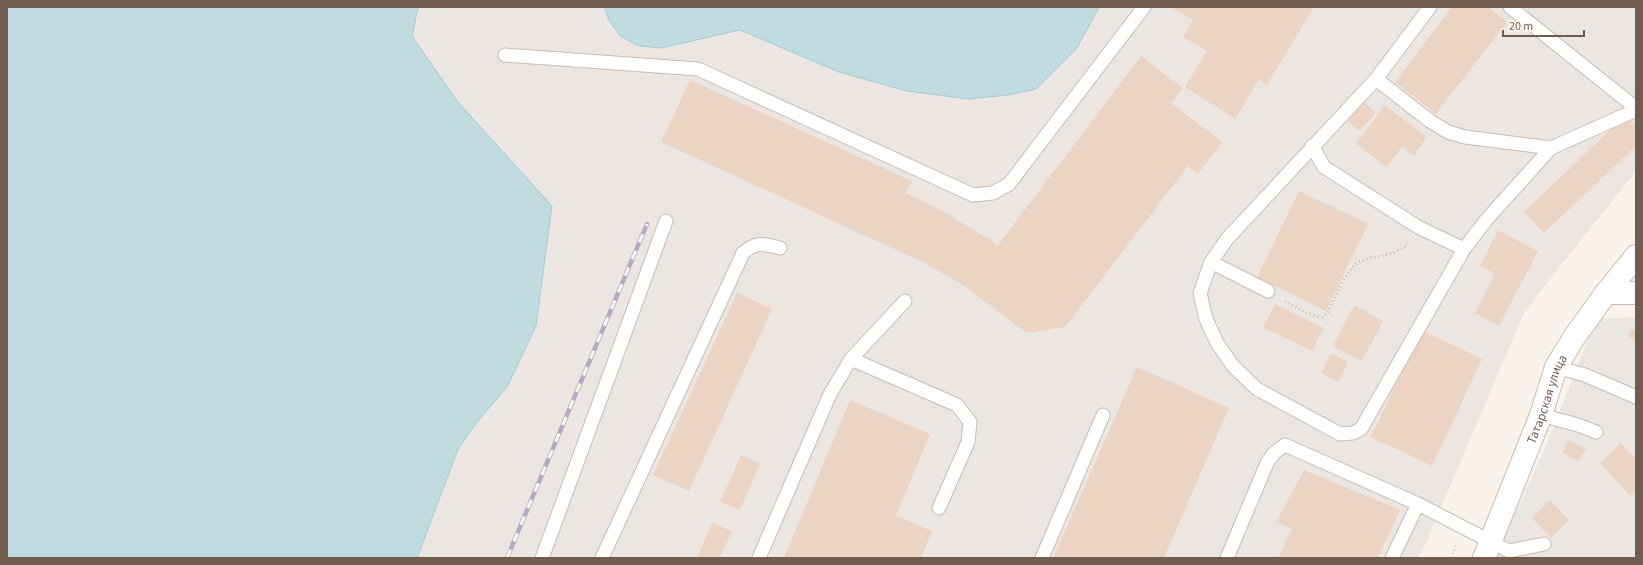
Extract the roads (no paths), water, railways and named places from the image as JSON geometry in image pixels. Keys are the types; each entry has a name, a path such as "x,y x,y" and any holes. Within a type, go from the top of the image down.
{"street":[{"name":"Татарская улица","path":"1488,550 1541,416 1556,368 1575,336 1606,293 1636,256"},
{"path":"1606,293 1636,293"}],"lane":[{"path":"505,55 698,69 974,196 993,194 1009,184 1144,7"},
{"path":"1430,7 1376,79 1227,239 1211,262 1200,294 1206,319 1214,337 1233,366 1257,389 1340,434 1353,433 1361,429 1464,249 1487,219 1551,148 1636,109 1510,7"},
{"path":"1376,79 1430,122 1448,132 1465,137 1551,148"},
{"path":"1312,146 1324,167 1418,227 1464,249"},
{"path":"542,558 666,221"},
{"path":"602,558 743,253 751,246 763,244 780,248"},
{"path":"1211,262 1268,291"},
{"path":"759,558 830,394 851,359 905,301"},
{"path":"851,359 957,405 970,422 968,442 939,508"},
{"path":"1556,368 1586,375 1636,397"},
{"path":"1042,558 1103,415"},
{"path":"1541,416 1578,424 1596,432"},
{"path":"1226,558 1267,464 1274,453 1285,445 1418,504 1488,550 1509,552 1544,544"},
{"path":"1392,558 1418,504"}],"water":[{"path":"7,7 418,7 412,36 457,101 552,206 536,326 507,387 477,422 458,449 417,558 7,558"},
{"path":"604,7 1099,7 1077,48 1036,89 1008,95 969,99 907,91 839,72 740,30 661,48 639,46 620,36 609,20"}],"railway":[{"path":"507,558 647,224"}]}
